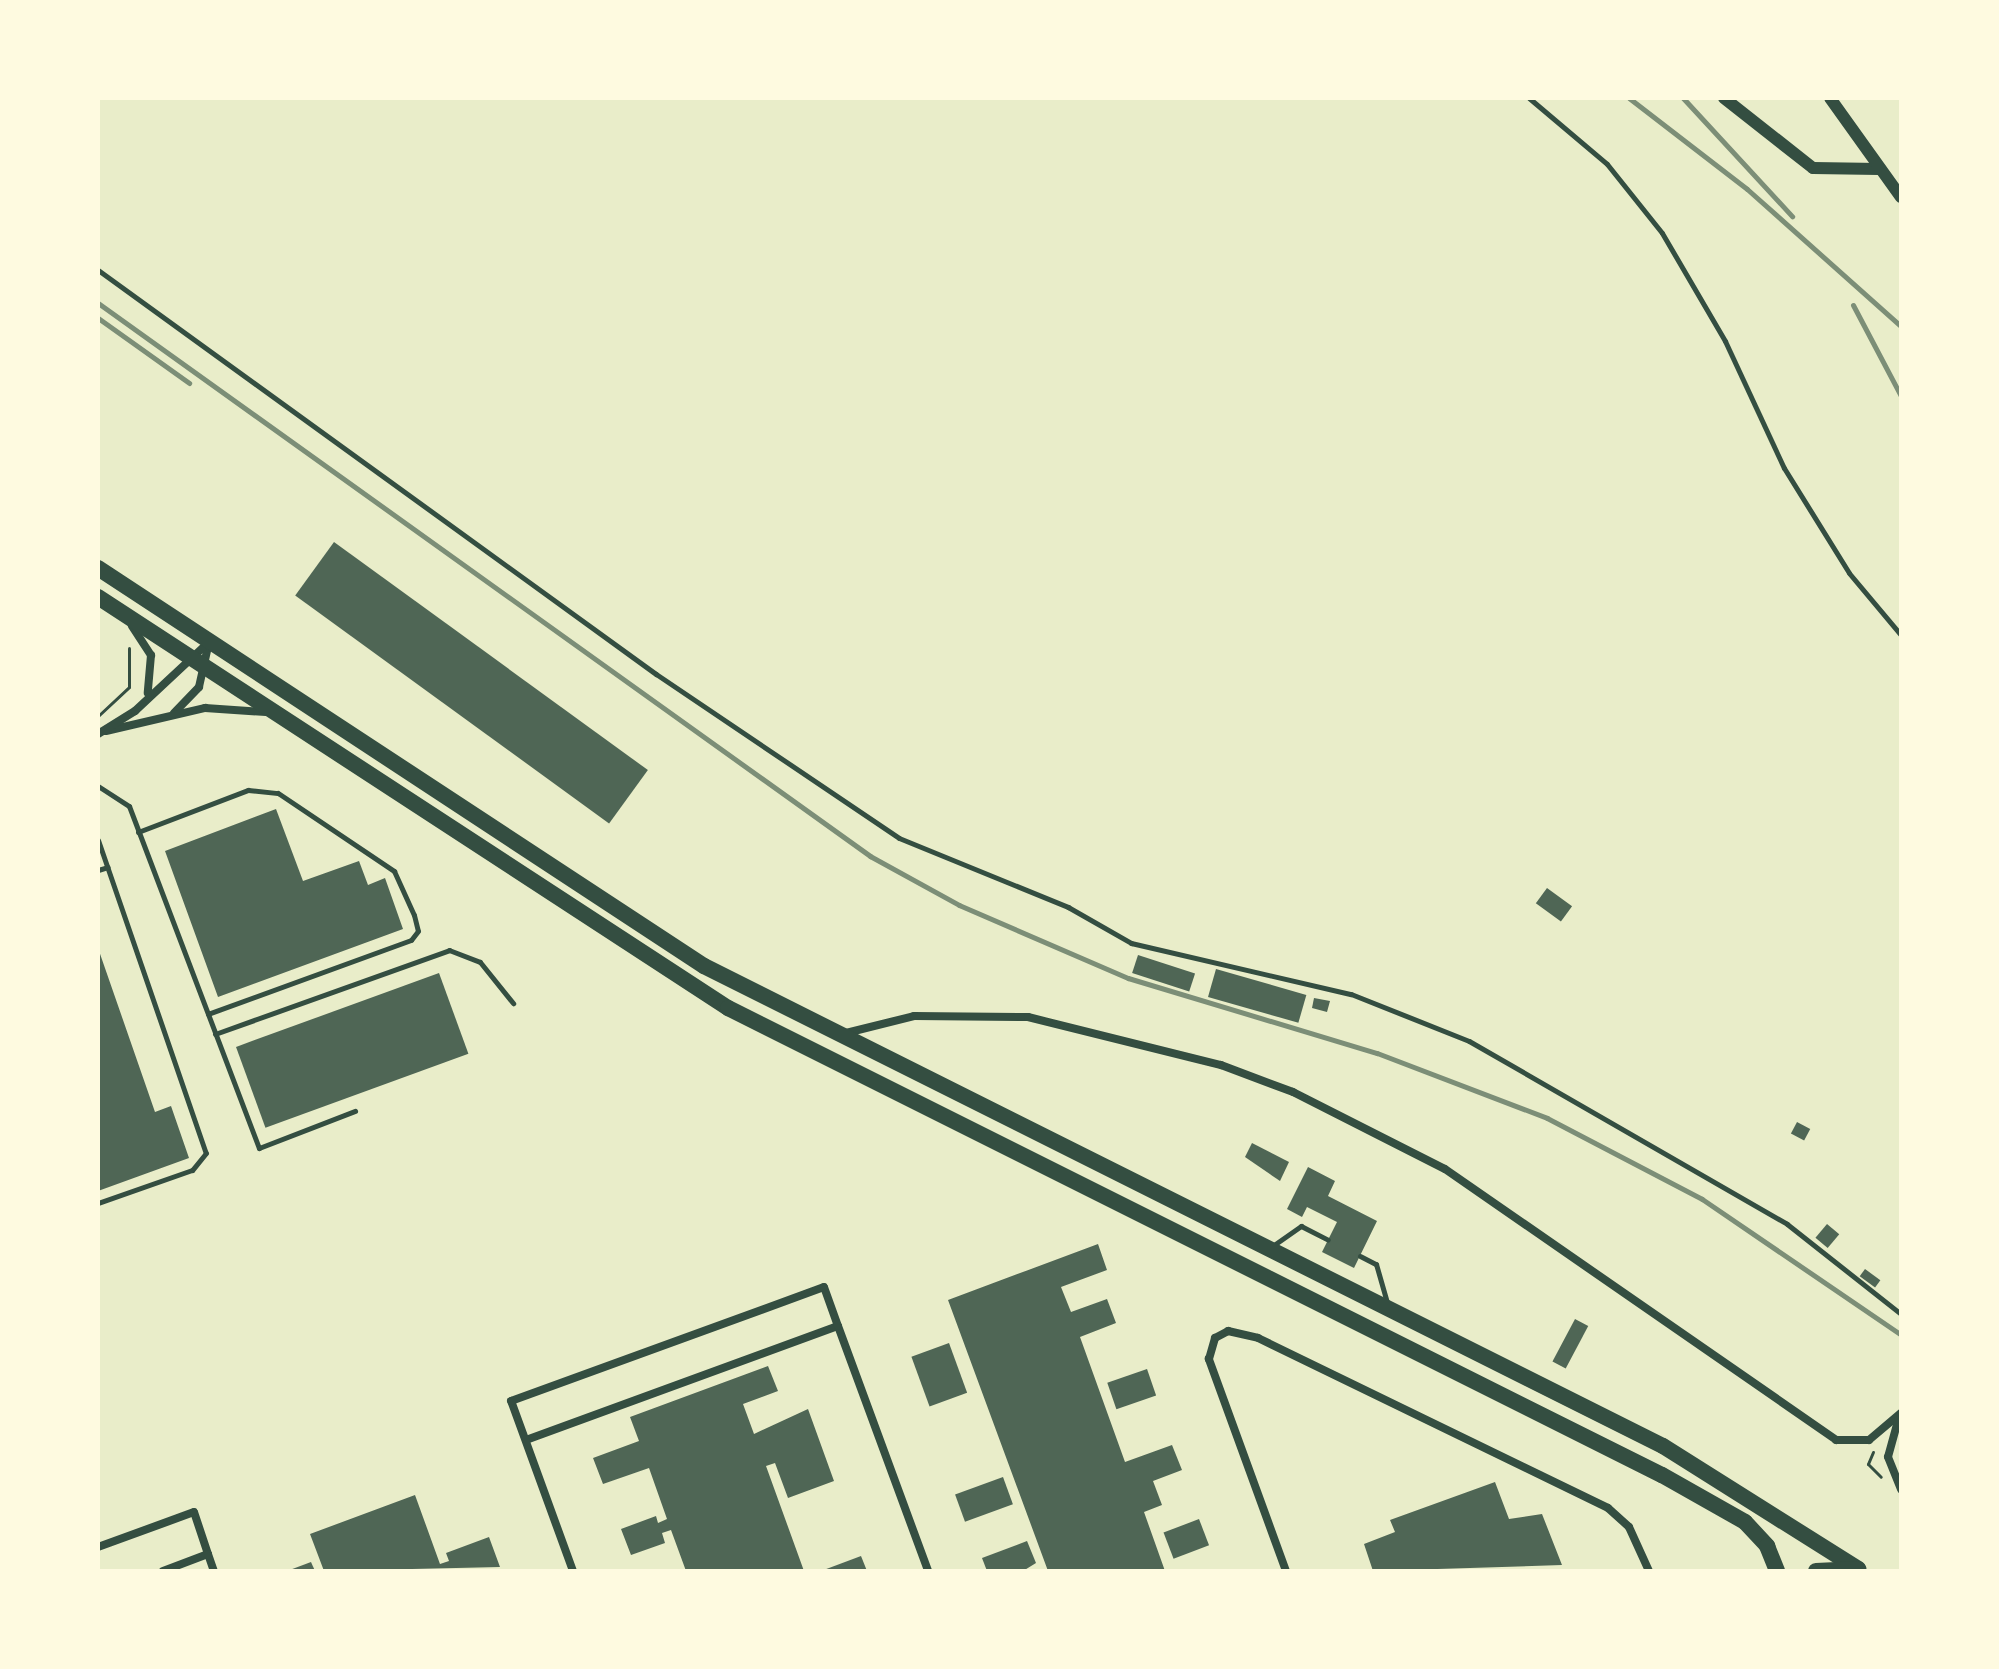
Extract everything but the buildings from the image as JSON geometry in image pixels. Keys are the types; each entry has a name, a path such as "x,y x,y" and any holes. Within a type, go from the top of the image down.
{"main road":[{"path":"98,568 639,928 834,1036 1663,1446 1860,1570"},
{"path":"98,597 728,1008 1662,1475 1745,1522 1767,1546 1777,1571"},
{"path":"1816,1571 1860,1570"}],"street":[{"path":"1724,98 1813,168 1879,169"},
{"path":"1830,98 1901,197"},
{"path":"114,608 151,655 144,702"},
{"path":"102,733 144,702 188,656 209,642"},
{"path":"170,716 193,696 204,668 209,642"},
{"path":"102,733 222,706 272,713"},
{"path":"834,1036 914,1016 1028,1017 1221,1065 1293,1092 1445,1169 1836,1440 1869,1440 1900,1414"},
{"path":"573,1571 511,1401 824,1287 928,1571"},
{"path":"526,1440 838,1326"},
{"path":"1286,1571 1209,1359 1215,1338 1228,1331 1258,1338 1608,1508 1629,1527 1649,1571"},
{"path":"1900,1414 1888,1457 1901,1490"},
{"path":"98,1547 194,1512 214,1571"},
{"path":"163,1571 208,1554"}],"lane":[{"path":"1529,98 1607,164 1662,233 1725,341 1784,468 1849,573 1901,635"},
{"path":"98,270 668,682 899,838 1068,907 1131,943 1351,994 1469,1041 1787,1224 1901,1314"},
{"path":"98,777 99,785 118,792 138,832 259,1148 355,1111"},
{"path":"138,832 248,790 278,793 394,871 414,915 418,931 411,940 208,1014"},
{"path":"98,840 206,1153 192,1170 98,1203"},
{"path":"98,870 108,867"},
{"path":"215,1034 449,950 480,962 513,1003"},
{"path":"1267,1250 1301,1226 1328,1240"},
{"path":"1360,1256 1376,1264 1390,1310"}],"path":[{"path":"98,716 129,687 127,641"}],"railway":[{"path":"1629,98 1747,189 1901,326"},
{"path":"1683,98 1792,216"},
{"path":"98,303 870,856 959,905 1128,978 1377,1053 1547,1118 1702,1199 1901,1335"},
{"path":"1853,305 1901,396"},
{"path":"98,318 189,383"}]}
